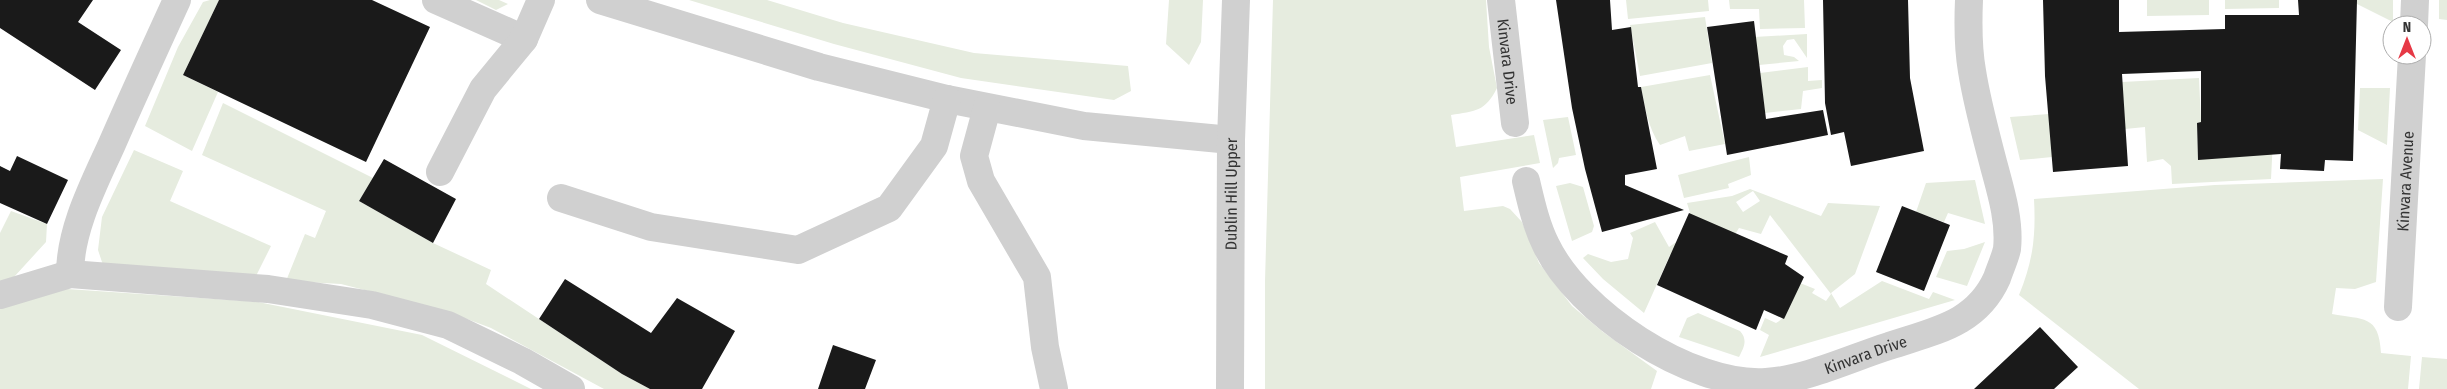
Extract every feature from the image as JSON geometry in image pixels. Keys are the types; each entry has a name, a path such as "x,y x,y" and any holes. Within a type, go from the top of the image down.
{"street":[{"path":"70,274 70,259 75,236 96,181 177,0"},
{"path":"436,0 524,39"},
{"path":"440,172 483,89 524,39 541,0"},
{"path":"600,0 819,67 987,108 1084,126 1231,140"},
{"name":"Dublin Hill Upper","path":"1230,389 1231,140 1236,0"},
{"name":"Kinvara Drive","path":"1501,0 1515,123"},
{"name":"Kinvara Drive","path":"1526,181 1546,246 1574,285 1607,318 1667,358 1690,368 1742,382 1768,382 1805,373 1944,327 1971,315 1988,296 2006,250 2006,224 2002,194 1972,71 1968,0"},
{"path":"2414,15 2415,0"},
{"name":"Kinvara Avenue","path":"2398,307 2411,65"},
{"path":"561,198 651,228 798,250 889,208 934,146 948,99"},
{"path":"987,108 974,156 981,181 1037,277 1045,347 1054,389"},
{"path":"0,295 70,274 268,288 372,305 448,325 522,361 571,389"}],"shaded area":[{"path":"219,0 183,75 218,92 192,151 145,126 178,47 203,2"},
{"path":"476,0 499,0 508,4 496,10"},
{"path":"689,0 767,0 843,23 974,53 1128,66 1131,91 1114,100 961,78 834,44"},
{"path":"1169,0 1203,0 1201,42 1189,65 1166,44"},
{"path":"1273,0 1486,0 1489,47 1497,88 1484,106 1473,111 1451,115 1456,147 1534,135 1540,163 1460,177 1464,211 1503,206 1510,209 1522,222 1539,263 1572,306 1603,332 1657,371 1651,389 1265,389 1265,281"},
{"path":"1626,0 1708,0 1709,11 1628,19"},
{"path":"1729,0 1804,0 1805,28 1760,29 1759,9 1730,9"},
{"path":"2147,0 2209,0 2209,15 2147,16"},
{"path":"2225,0 2279,0 2279,8 2225,9"},
{"path":"2357,0 2393,0 2393,15 2382,16 2357,4"},
{"path":"2439,0 2447,0 2447,20 2439,19"},
{"path":"1705,17 1712,63 1640,76 1630,25"},
{"path":"1807,34 1807,58 1794,39 1787,40 1783,46 1784,55 1794,57 1799,61 1759,65 1754,37"},
{"path":"1808,67 1808,81 1822,80 1822,88 1803,91 1801,109 1765,113 1760,73"},
{"path":"1710,75 1725,144 1689,151 1685,136 1660,145 1650,124 1641,87"},
{"path":"2199,78 2201,122 2197,124 2198,159 2274,120 2271,179 2172,184 2171,166 2163,159 2147,162 2145,127 2125,129 2122,82"},
{"path":"2360,88 2390,88 2387,145 2358,130"},
{"path":"223,103 373,178 359,201 433,243 491,270 486,284 622,374 650,389 604,389 491,328 443,310 341,284 286,281 305,234 315,238 326,211 202,155"},
{"path":"2049,114 2052,157 2020,160 2010,117"},
{"path":"1568,117 1576,155 1559,158 1558,163 1553,168 1543,120"},
{"path":"134,150 183,171 170,201 271,246 256,276 103,265 98,250 102,217"},
{"path":"1749,157 1751,175 1728,184 1729,188 1684,198 1678,175"},
{"path":"2383,179 2376,282 2355,289 2336,288 2332,314 2361,319 2373,325 2380,340 2381,353 2411,356 2408,389 2139,389 2019,295 2028,271 2032,248 2034,199 2215,185"},
{"path":"1975,180 1985,224 1948,213 1944,222 1916,212 1926,183"},
{"path":"1570,183 1583,187 1594,226 1592,232 1572,241 1556,186"},
{"path":"1750,189 1821,216 1828,203 1880,206 1855,274 1831,293 1840,308 1882,281 1929,299 1933,292 1955,300 1760,357 1769,335 1760,330 1765,318 1776,323 1782,319 1788,309 1789,303 1785,277 1815,289 1812,293 1826,301 1831,294 1770,215 1761,234 1739,228 1724,252 1707,271 1670,255 1644,313 1603,279 1583,258 1588,254 1611,262 1628,259 1633,238 1630,233 1655,222 1669,247 1695,229 1687,203 1732,196","holes":["1753,191 1760,201 1743,212 1736,202"]},
{"path":"11,211 47,224 46,242 14,277 0,284 0,233"},
{"path":"1985,242 1967,286 1936,277 1947,251 1964,249"},
{"path":"67,289 258,302 422,335 531,389 0,389 0,306"},
{"path":"1698,313 1740,331 1745,341 1739,357 1679,337 1687,318"},
{"path":"2422,357 2447,359 2447,389 2419,389"}],"building":[{"path":"0,0 93,0 78,22 121,50 95,90 0,28"},
{"path":"219,0 372,0 430,27 366,162 183,75"},
{"path":"1556,0 1610,0 1612,30 1631,27 1638,87 1641,87 1657,169 1625,175 1625,185 1684,210 1602,232 1585,169 1572,108"},
{"path":"1823,0 1908,0 1910,78 1924,151 1851,166 1844,132 1831,135 1825,103"},
{"path":"2043,0 2119,0 2119,32 2225,29 2225,15 2299,15 2298,0 2357,0 2353,161 2325,160 2324,171 2280,169 2281,154 2198,160 2197,123 2201,122 2201,71 2122,74 2128,166 2053,172 2045,76"},
{"path":"1754,21 1766,119 1823,110 1828,135 1727,155 1707,27"},
{"path":"17,156 68,180 47,224 0,203 0,166 10,171"},
{"path":"384,159 456,199 433,243 359,201"},
{"path":"1902,206 1950,225 1924,291 1876,272"},
{"path":"1689,213 1788,256 1785,264 1804,277 1784,319 1764,310 1756,330 1657,285"},
{"path":"565,279 651,333 677,298 735,331 702,389 650,389 622,374 539,319"},
{"path":"2040,327 2078,367 2054,389 1974,389"},
{"path":"833,345 876,360 865,389 818,389"}]}
